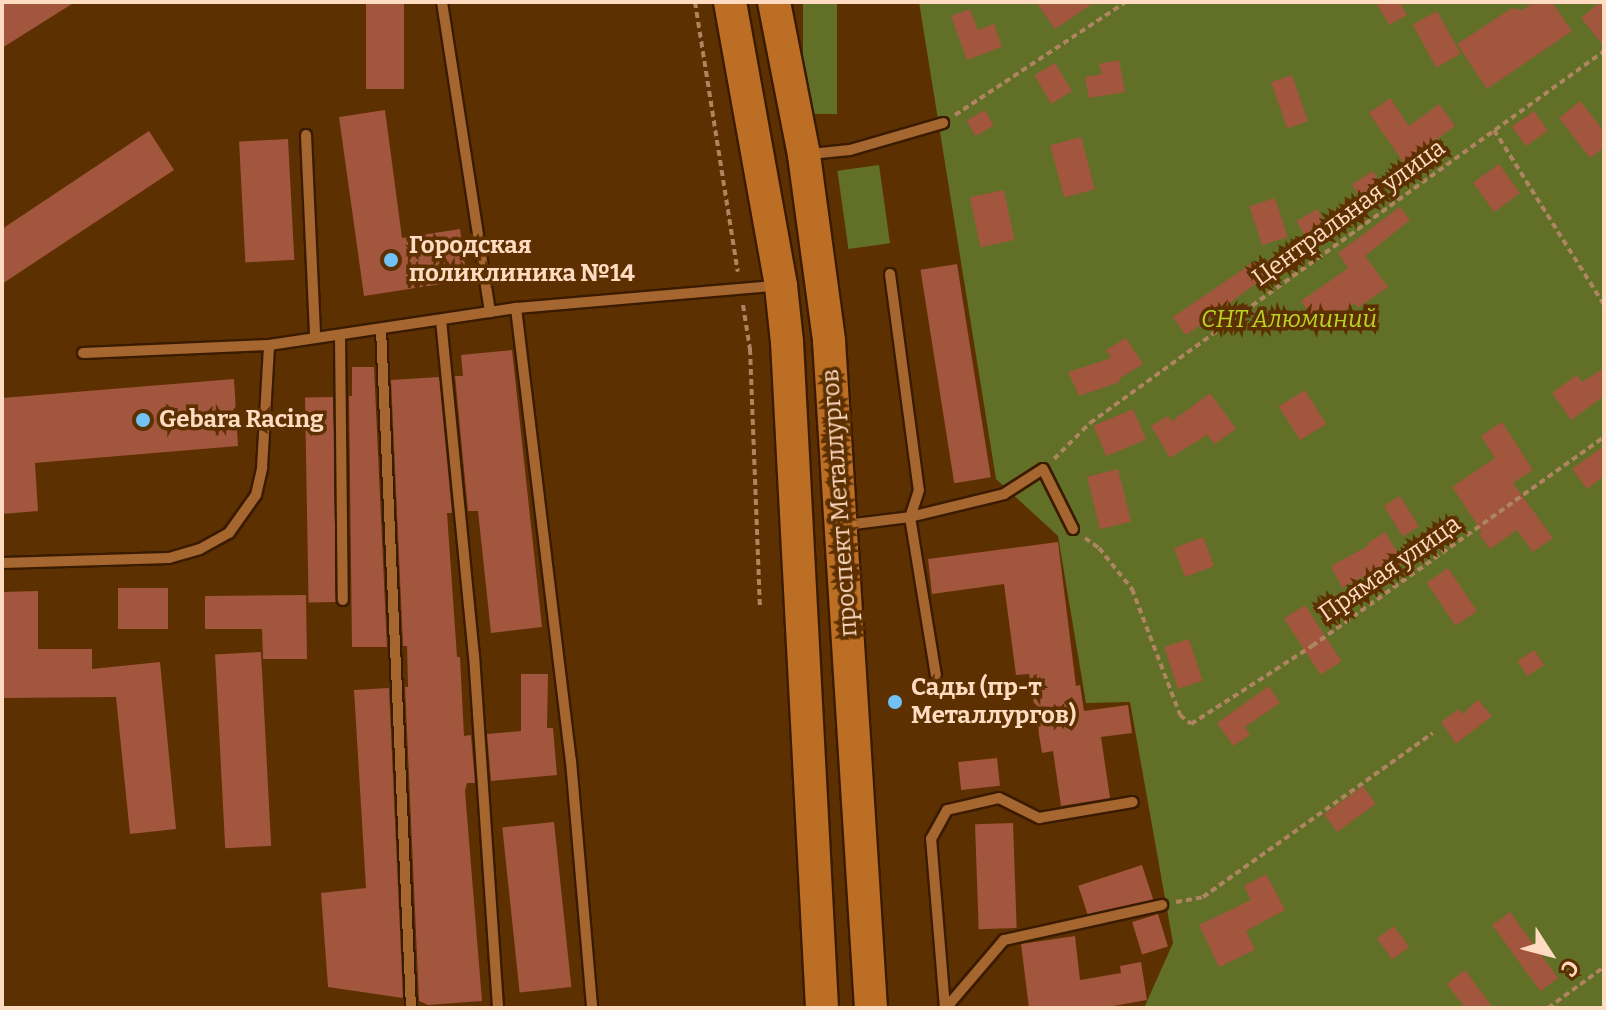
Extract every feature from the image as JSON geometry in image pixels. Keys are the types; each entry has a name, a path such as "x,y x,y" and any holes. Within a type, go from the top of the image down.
{"main road":[{"name":"проспект Металлургов","path":"730,2 781,286 822,1008"},
{"name":"проспект Металлургов","path":"774,2 804,155 829,341 871,1008"}],"lane":[{"path":"442,2 490,312"},
{"path":"804,155 850,150 943,123"},
{"path":"306,135 315,336"},
{"path":"890,274 919,490 910,517 936,675"},
{"path":"83,353 269,345 516,308 781,286"},
{"path":"516,308 571,761 592,1008"},
{"path":"441,320 474,655 498,1008"},
{"path":"381,329 411,1008"},
{"path":"340,335 343,600"},
{"path":"2,563 169,558 200,549 229,533 256,495 262,468 269,345"},
{"path":"840,526 910,517 1004,494 1043,469 1073,529"},
{"path":"945,1008 931,839 947,810 999,798 1039,818 1133,802"},
{"path":"945,1008 1004,940 1162,905"}],"path":[{"path":"943,123 1126,2"},
{"name":"Центральная улица","path":"1043,469 1090,423 1604,51"},
{"path":"1494,130 1604,305"},
{"name":"Прямая улица","path":"1073,529 1099,548 1132,589 1180,715 1191,724 1312,646 1604,437"},
{"path":"1162,905 1203,897 1433,733"},
{"path":"1548,1008 1604,967"}],"green space":[{"path":"803,2 837,2 837,114 803,114"},
{"name":"СНТ Алюминий","path":"919,2 1604,2 1604,1008 1144,1008 1173,943 1130,702 1086,703 1058,536 996,479"},
{"path":"879,165 890,243 848,249 837,171"}],"building":[{"path":"2,2 75,2 2,48"},
{"path":"366,2 404,2 404,89 366,89"},
{"path":"1036,2 1095,2 1055,29"},
{"path":"1376,2 1400,2 1407,15 1389,25"},
{"path":"1534,2 1552,2 1572,31 1487,89 1457,44 1512,8 1523,10"},
{"path":"1604,2 1604,46 1581,18"},
{"path":"970,9 978,30 994,24 1002,47 967,60 951,16"},
{"path":"1437,11 1461,54 1436,67 1413,25"},
{"path":"1119,60 1125,92 1089,98 1085,77 1102,74 1099,64"},
{"path":"1055,63 1072,91 1051,104 1034,75"},
{"path":"1292,75 1308,121 1287,128 1271,82"},
{"path":"1390,98 1409,126 1439,104 1455,126 1428,146 1437,158 1415,172 1409,164 1406,166 1369,113"},
{"path":"1580,101 1604,131 1604,148 1590,158 1559,118"},
{"path":"385,110 402,238 460,229 467,280 364,296 339,117"},
{"path":"985,110 994,126 975,136 967,120"},
{"path":"1534,111 1548,131 1526,146 1512,126"},
{"path":"149,131 174,170 2,284 2,229"},
{"path":"1081,137 1095,189 1064,197 1050,145"},
{"path":"288,139 294,260 245,262 239,142"},
{"path":"1499,164 1520,193 1494,212 1473,183"},
{"path":"1373,171 1386,192 1365,205 1352,184"},
{"path":"1004,190 1015,240 980,247 970,197"},
{"path":"1275,198 1288,237 1262,245 1249,206"},
{"path":"1400,207 1410,220 1365,256 1388,287 1358,308 1355,303 1321,328 1301,301 1348,268 1338,253"},
{"path":"1317,209 1331,232 1310,245 1296,221"},
{"path":"1255,261 1265,277 1188,334 1184,333 1173,317"},
{"path":"957,264 991,477 954,483 920,270"},
{"path":"1126,338 1143,364 1119,379 1120,382 1079,396 1068,372 1111,358 1106,350"},
{"path":"512,350 542,627 491,633 478,511 468,511 455,376 463,376 461,355"},
{"path":"352,367 374,367 387,647 352,647 349,396 352,396"},
{"path":"1604,368 1604,396 1571,420 1552,393 1577,375 1582,382"},
{"path":"439,377 452,513 447,513 464,736 471,735 475,783 467,783 465,791 482,1001 428,1005 419,1001 405,687 408,687 407,646 403,646 391,380"},
{"path":"234,379 238,446 35,463 38,511 2,514 2,398"},
{"path":"1305,390 1326,424 1300,440 1279,406"},
{"path":"1210,393 1236,429 1215,444 1207,435 1170,458 1151,426 1168,416 1172,421"},
{"path":"305,397 333,397 337,602 309,602"},
{"path":"1133,409 1146,439 1106,456 1093,426"},
{"path":"1502,422 1533,470 1513,483 1553,538 1533,552 1517,530 1490,549 1452,487 1495,458 1481,436"},
{"path":"1604,446 1604,476 1587,489 1572,469"},
{"path":"1118,469 1131,521 1100,529 1087,477"},
{"path":"1400,496 1419,527 1403,537 1384,506"},
{"path":"1385,532 1404,563 1385,574 1381,567 1342,588 1331,566 1368,546"},
{"path":"1203,537 1214,566 1185,577 1174,548"},
{"path":"1058,542 1076,686 1080,685 1084,711 1128,705 1132,733 1101,737 1110,798 1061,806 1053,751 1042,753 1029,674 1016,675 1004,584 932,594 928,559"},
{"path":"1448,568 1477,611 1456,626 1426,583"},
{"path":"118,588 168,588 168,629 118,629"},
{"path":"38,591 38,649 92,649 92,669 160,662 176,829 130,834 116,697 2,698 2,592"},
{"path":"306,595 307,659 263,659 262,629 205,629 205,596"},
{"path":"1305,605 1341,661 1321,675 1284,619"},
{"path":"1189,639 1203,681 1178,689 1164,647"},
{"path":"1534,650 1544,665 1527,676 1517,661"},
{"path":"261,652 271,846 225,848 215,654"},
{"path":"521,674 548,674 547,728 553,728 557,775 491,781 487,734 521,731"},
{"path":"1269,686 1280,703 1245,727 1250,735 1233,746 1217,723"},
{"path":"389,688 403,998 328,987 321,893 366,888 354,690"},
{"path":"1478,700 1492,716 1456,744 1441,722 1459,709 1462,714"},
{"path":"997,758 1000,786 961,790 958,762"},
{"path":"1363,786 1376,804 1337,832 1324,814"},
{"path":"554,822 571,987 520,993 502,827"},
{"path":"1013,823 1017,928 979,929 975,824"},
{"path":"1142,865 1153,899 1089,920 1078,886"},
{"path":"1266,874 1285,910 1246,931 1255,950 1219,967 1199,925 1251,900 1244,886"},
{"path":"1510,912 1558,978 1540,991 1492,925"},
{"path":"1158,914 1168,947 1142,954 1132,922"},
{"path":"1394,926 1409,947 1392,959 1377,938"},
{"path":"1075,936 1080,980 1121,973 1120,966 1141,962 1147,1000 1102,1008 1029,1008 1021,944"},
{"path":"1465,970 1493,1008 1465,1008 1447,984"}],"place":[{"name":"Городская поликлиника №14","path":"391,260"},
{"name":"Gebara Racing","path":"143,420"},
{"name":"Сады (пр-т Металлургов)","path":"895,702"}]}
